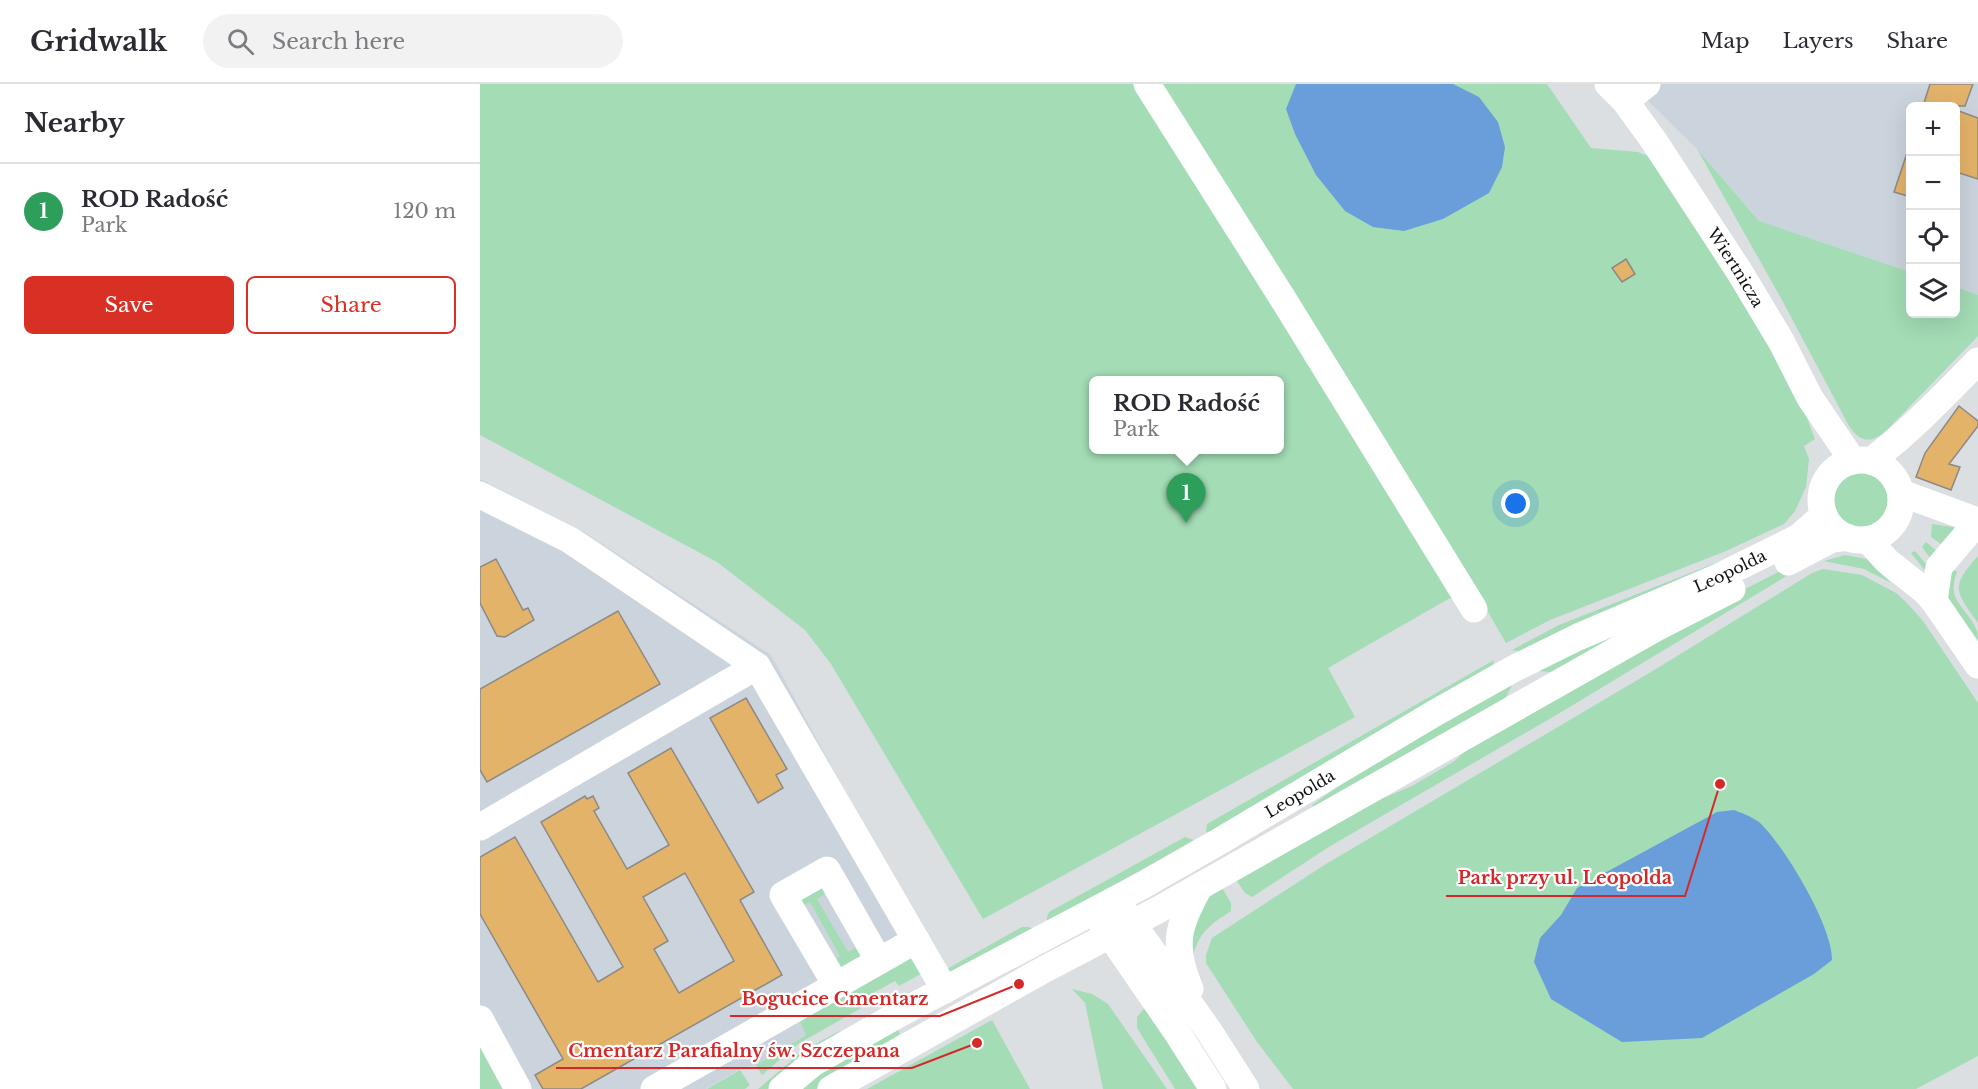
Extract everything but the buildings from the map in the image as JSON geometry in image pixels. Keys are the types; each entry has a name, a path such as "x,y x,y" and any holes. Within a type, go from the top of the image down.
{"street":[{"path":"1147,84 1285,302 1474,609"},
{"path":"1617,93 1647,84"},
{"name":"Wiertnicza","path":"1617,93 1654,141 1739,271 1781,341 1810,398 1828,453 1830,475"},
{"path":"1977,524 1883,515 1834,529 1824,515 1821,501 1823,487 1837,468 1862,461 1890,447 1946,395 1978,361"},
{"path":"1883,515 1903,456 1946,395"},
{"name":"Wiertnicza","path":"1810,398 1862,461"},
{"path":"1862,461 1880,465 1883,515 1901,551 1929,596 1978,665"},
{"path":"480,495 570,540 757,666 945,990"},
{"name":"Leopolda","path":"782,1089 813,1063 1209,848 1425,718 1512,669 1546,651 1713,579 1781,546 1799,537 1824,515"},
{"name":"Leopolda","path":"831,1089 1046,969 1121,931 1656,628 1883,515"},
{"path":"1929,596 1939,567 1977,524"},
{"path":"480,827 757,666"},
{"path":"1512,669 1530,699"},
{"path":"836,985 783,895 827,870 879,961"},
{"path":"1200,886 1181,926 1178,955 1189,989 1209,1031 1246,1089"},
{"path":"1105,905 1176,1031 1213,1089"},
{"path":"1121,931 1209,1031"},
{"path":"654,1089 916,940"},
{"path":"480,1020 518,1089"}],"shaded area":[{"path":"1631,84 1978,84 1978,295 1960,288 1960,102 1906,102 1906,271 1759,221 1697,149"},
{"path":"480,479 581,530 771,655 928,944 799,1020 807,1034 756,1065 740,1069 706,1089 506,1089 480,1044"}],"green space":[{"path":"480,84 1547,84 1591,148 1638,152 1655,159 1696,218 1800,400 1815,439 1804,446 1809,459 1806,487 1795,511 1784,524 1726,551 1550,620 1506,643 1477,593 1460,603 1450,598 1328,668 1355,717 983,919 831,664 805,630 717,562 480,435"},
{"path":"1697,149 1759,221 1906,271 1906,318 1960,318 1960,288 1978,295 1978,336 1884,433 1869,440 1861,438 1849,426 1782,300"},
{"path":"1860,472 1871,474 1880,480 1886,489 1888,500 1886,511 1880,520 1871,526 1860,528 1849,526 1840,520 1834,511 1832,500 1834,489 1840,480 1849,474"},
{"path":"1932,524 1958,528 1945,547 1931,537"},
{"path":"1785,537 1523,652 1512,650 1559,625"},
{"path":"1926,542 1940,554 1928,574 1911,553 1915,551 1926,564 1931,559 1922,547"},
{"path":"1845,555 1867,559 1891,583 1864,569 1824,561"},
{"path":"1978,556 1978,623 1964,603 1959,589 1963,575"},
{"path":"1800,561 1803,566 1558,714 1332,845 1252,897 1245,893 1235,878 1357,809 1412,786 1453,762 1477,741 1739,592"},
{"path":"1952,568 1957,572 1954,582 1955,597 1977,631 1978,645 1947,600"},
{"path":"1823,569 1862,575 1896,593 1923,621 1978,703 1978,1056 1916,1089 1293,1089 1257,1042 1206,963 1206,955 1212,938 1326,864 1651,672 1812,573"},
{"path":"1614,632 1617,638 1559,670 1537,671"},
{"path":"1494,660 1493,667 1489,671 1207,833 1207,824"},
{"path":"1512,685 1503,703 1315,810 1312,805 1390,750"},
{"path":"1185,837 1194,840 1047,923 1049,912"},
{"path":"817,884 828,892 817,899 848,952 859,946 861,956 856,963 843,968 837,965 833,960 840,956 810,902 802,906 800,896"},
{"path":"1221,886 1231,903 1231,911 1207,929 1199,940 1193,955 1185,951 1200,903"},
{"path":"1022,927 1033,929 950,972 945,970"},
{"path":"917,950 928,970 899,986 895,981 860,1000 863,1007 798,1044 762,1075 756,1065 806,1035 799,1019"},
{"path":"1072,989 1092,994 1108,1004 1167,1089 1103,1089 1085,1003"},
{"path":"1146,1006 1201,1089 1175,1089 1137,1028 1137,1017"},
{"path":"992,1020 1030,1089 867,1089"},
{"path":"841,1030 771,1089 758,1089 803,1051"},
{"path":"898,1030 900,1034 851,1068 816,1089 801,1089 826,1069"},
{"path":"480,1046 505,1089 480,1089"},
{"path":"740,1070 750,1085 745,1089 707,1089"}],"water":[{"path":"1296,84 1453,84 1479,97 1498,122 1505,147 1502,167 1489,193 1443,219 1404,231 1373,227 1345,211 1316,175 1295,134 1286,109"},
{"path":"1734,810 1759,822 1793,867 1825,928 1832,960 1814,974 1702,1038 1622,1042 1551,999 1534,962 1540,938 1561,915 1577,888 1717,812"}],"place":[{"name":"ROD Radość","path":"1186,523"},
{"name":"Park przy ul. Leopolda","path":"1720,784"},
{"name":"Bogucice Cmentarz","path":"1019,984"},
{"name":"Cmentarz Parafialny św. Szczepana","path":"977,1043"}]}
